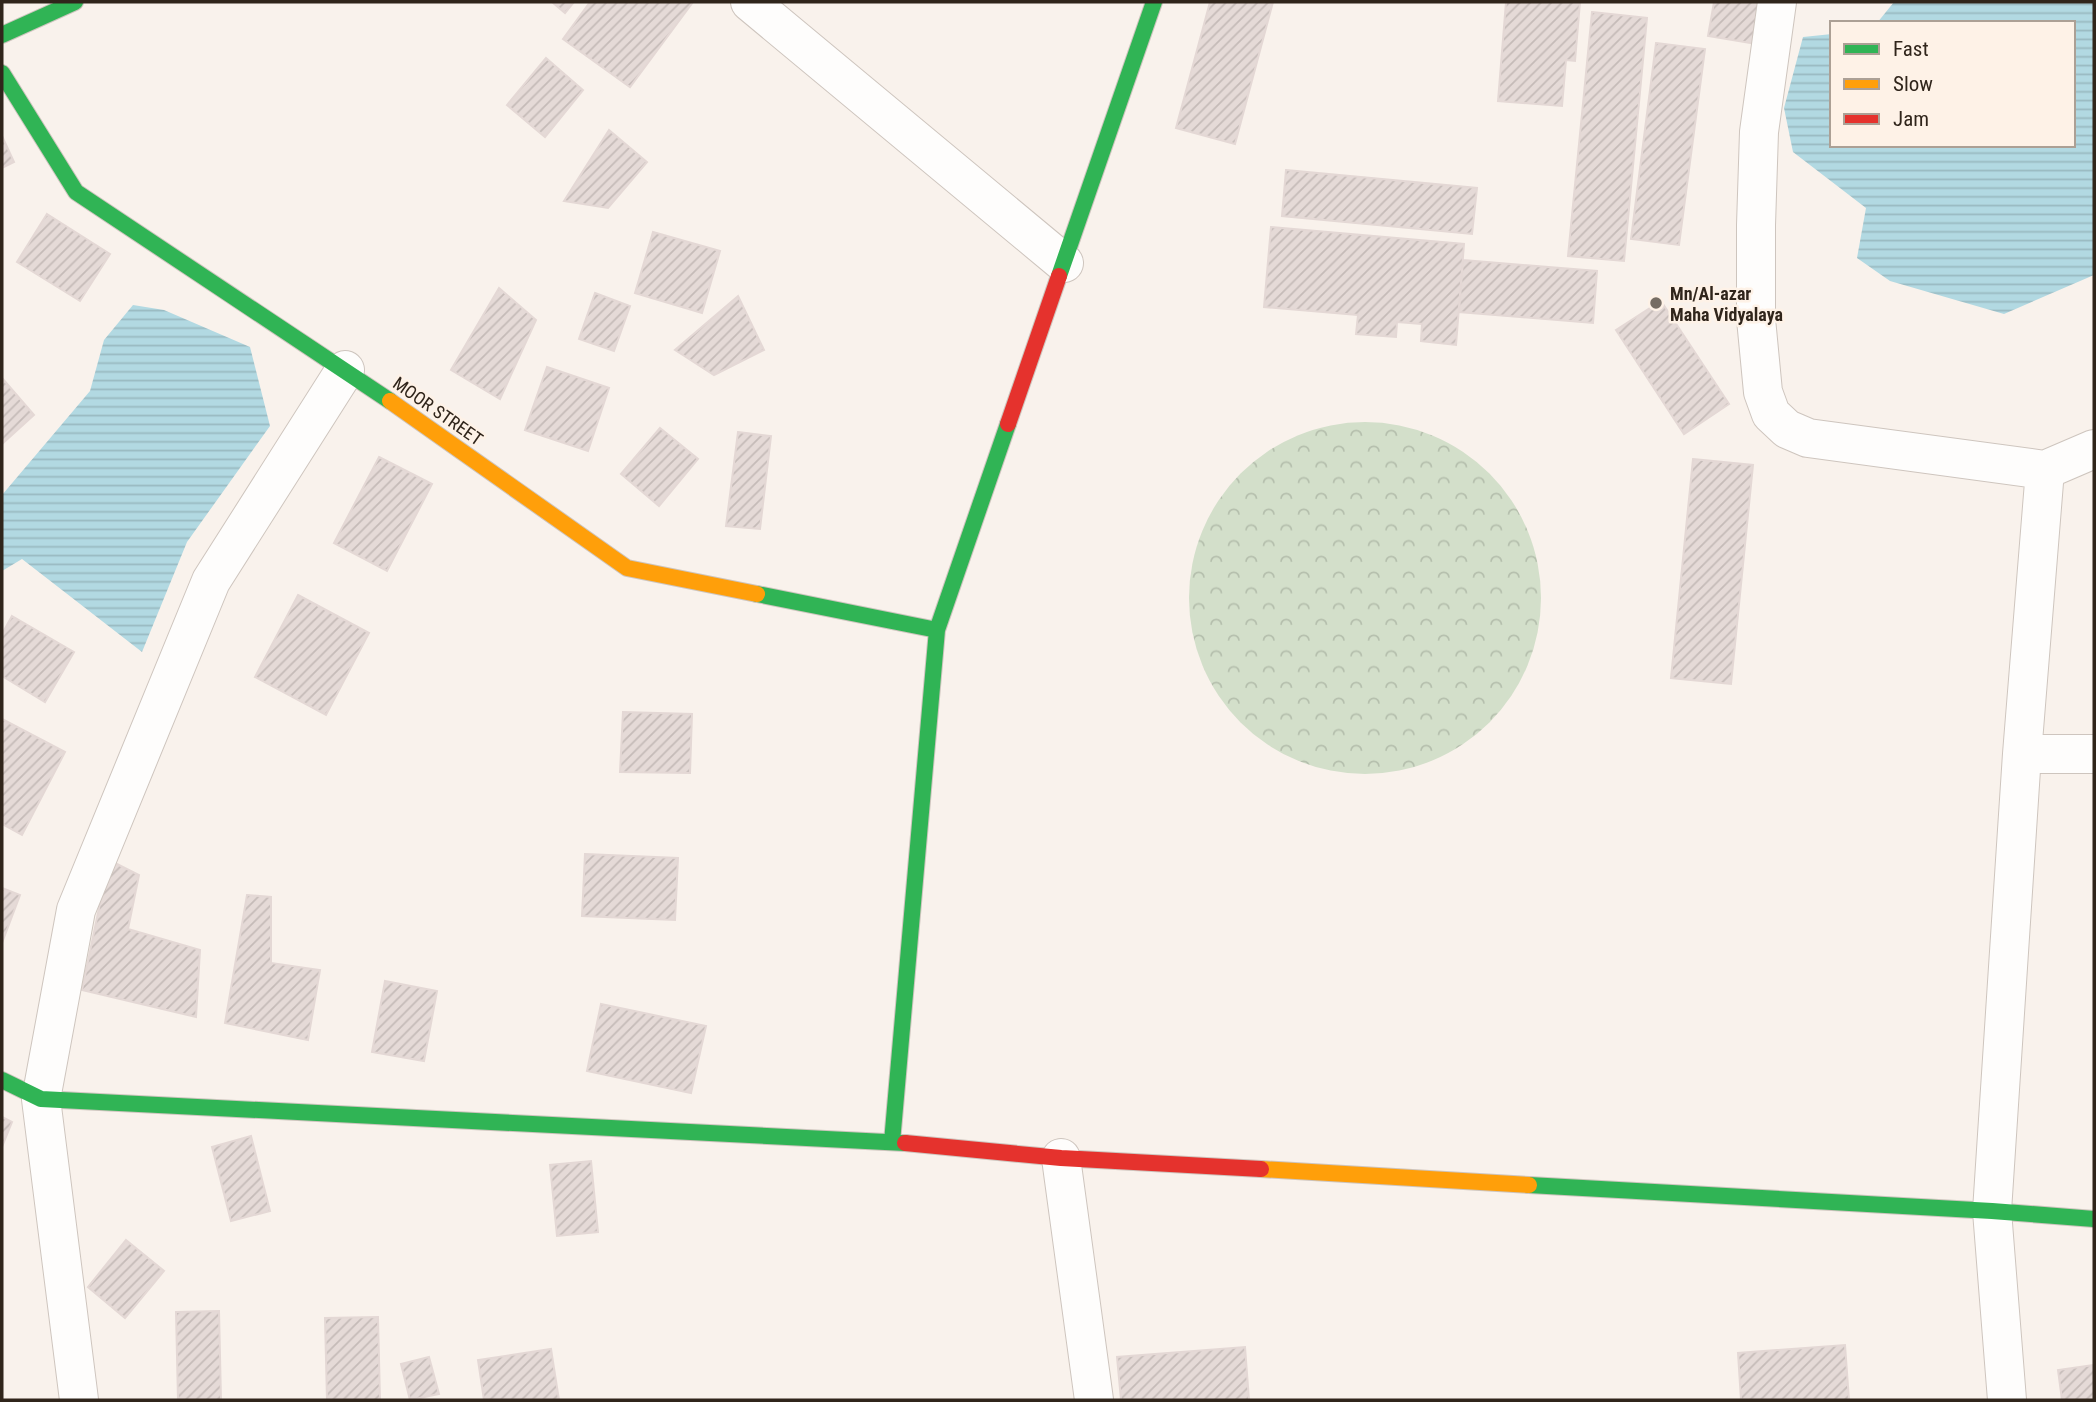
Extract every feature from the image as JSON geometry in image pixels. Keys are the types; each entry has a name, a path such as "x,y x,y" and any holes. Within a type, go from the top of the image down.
{"street":[{"path":"2,35 75,2"},
{"path":"750,2 1064,263"},
{"path":"892,1142 937,630 1154,2"},
{"path":"1777,2 1759,132 1756,225 1756,319 1763,392 1771,414 1787,429 1808,438 2045,470 2094,449"},
{"name":"MOOR STREET","path":"2,74 76,192 345,370 627,568 937,630"},
{"path":"79,1400 41,1100 76,910 211,581 345,370"},
{"path":"2007,1400 1992,1211 2022,754 2045,470"},
{"path":"2022,754 2094,754"},
{"path":"2,1080 41,1100 892,1142 1061,1158 2094,1219"},
{"path":"1061,1158 1094,1400"}],"green space":[{"path":"1365,422 1399,426 1432,436 1463,452 1489,474 1511,500 1527,531 1537,564 1541,598 1537,632 1527,665 1511,696 1489,722 1463,744 1432,760 1399,770 1365,774 1331,770 1298,760 1267,744 1241,722 1219,696 1203,665 1193,632 1189,598 1193,564 1203,531 1219,500 1241,474 1267,452 1298,436 1331,426"}],"water":[{"path":"1894,2 2094,2 2094,275 2004,314 1890,281 1857,258 1866,208 1793,152 1784,108 1803,37 1830,34 1830,147 2075,147 2075,21 1879,21"},
{"path":"133,305 164,310 250,347 270,426 187,542 142,652 22,559 2,571 2,495 90,391 104,340"}],"building":[{"path":"552,2 574,2 565,13"},
{"path":"590,2 693,2 630,87 563,39"},
{"path":"1210,2 1273,2 1235,144 1176,128"},
{"path":"1506,2 1580,2 1575,61 1566,60 1562,106 1498,101"},
{"path":"1714,2 1765,2 1757,44 1708,36"},
{"path":"1592,12 1647,18 1624,261 1568,256"},
{"path":"1656,43 1705,49 1679,245 1631,239"},
{"path":"546,58 583,90 545,137 507,105"},
{"path":"609,130 647,162 608,208 564,201"},
{"path":"2,136 14,162 2,168"},
{"path":"1286,170 1477,188 1472,234 1282,216"},
{"path":"47,214 110,254 80,301 17,262"},
{"path":"1271,227 1464,244 1456,345 1421,341 1422,324 1397,322 1396,337 1356,334 1358,315 1264,307"},
{"path":"653,232 720,251 702,313 635,293"},
{"path":"1463,260 1597,271 1593,323 1459,312"},
{"path":"499,288 536,320 500,399 451,370"},
{"path":"595,293 630,306 614,351 579,339"},
{"path":"738,296 764,350 714,375 675,350"},
{"path":"1661,301 1729,404 1684,434 1616,330"},
{"path":"547,367 609,388 588,451 525,430"},
{"path":"2,378 34,415 2,444"},
{"path":"660,428 698,459 659,506 621,474"},
{"path":"738,432 771,436 760,529 726,526"},
{"path":"379,457 432,484 387,571 334,543"},
{"path":"1693,459 1753,465 1731,684 1671,678"},
{"path":"298,595 369,633 326,715 255,677"},
{"path":"12,616 74,652 45,702 2,676 2,634"},
{"path":"623,712 692,714 690,773 620,772"},
{"path":"2,719 65,752 22,835 2,824"},
{"path":"585,854 678,858 675,920 582,916"},
{"path":"109,860 139,875 128,929 200,950 196,1017 82,990"},
{"path":"2,888 20,895 2,943"},
{"path":"247,895 271,897 271,963 320,970 308,1040 225,1023"},
{"path":"385,981 437,991 424,1061 372,1052"},
{"path":"601,1004 706,1026 691,1093 587,1071"},
{"path":"2,1117 12,1122 2,1147"},
{"path":"251,1136 270,1211 231,1221 212,1147"},
{"path":"591,1161 598,1232 557,1236 550,1165"},
{"path":"126,1240 164,1271 125,1318 88,1287"},
{"path":"219,1311 221,1400 178,1400 176,1312"},
{"path":"378,1317 380,1400 327,1400 325,1318"},
{"path":"1845,1345 1849,1400 1741,1400 1738,1353"},
{"path":"1245,1347 1249,1400 1121,1400 1117,1357"},
{"path":"551,1349 559,1400 484,1400 478,1360"},
{"path":"429,1357 439,1394 410,1400 401,1364"},
{"path":"2094,1365 2094,1400 2062,1400 2058,1370"}],"traffic: fast":[{"path":"2,35 75,2"},
{"path":"1059,276 1154,2"},
{"path":"2,73 76,192 390,401"},
{"path":"892,1142 937,630 1008,424"},
{"path":"757,594 937,630"},
{"path":"2,1080 41,1099 905,1143"},
{"path":"1529,1185 2094,1219"}],"traffic: slow":[{"path":"390,401 627,568 757,594"},
{"path":"1261,1169 1529,1185"}],"traffic: jam":[{"path":"1008,424 1059,276"},
{"path":"905,1143 1061,1158 1261,1169"}],"place":[{"name":"Mn/Al-azar Maha Vidyalaya","path":"1656,303"}]}
